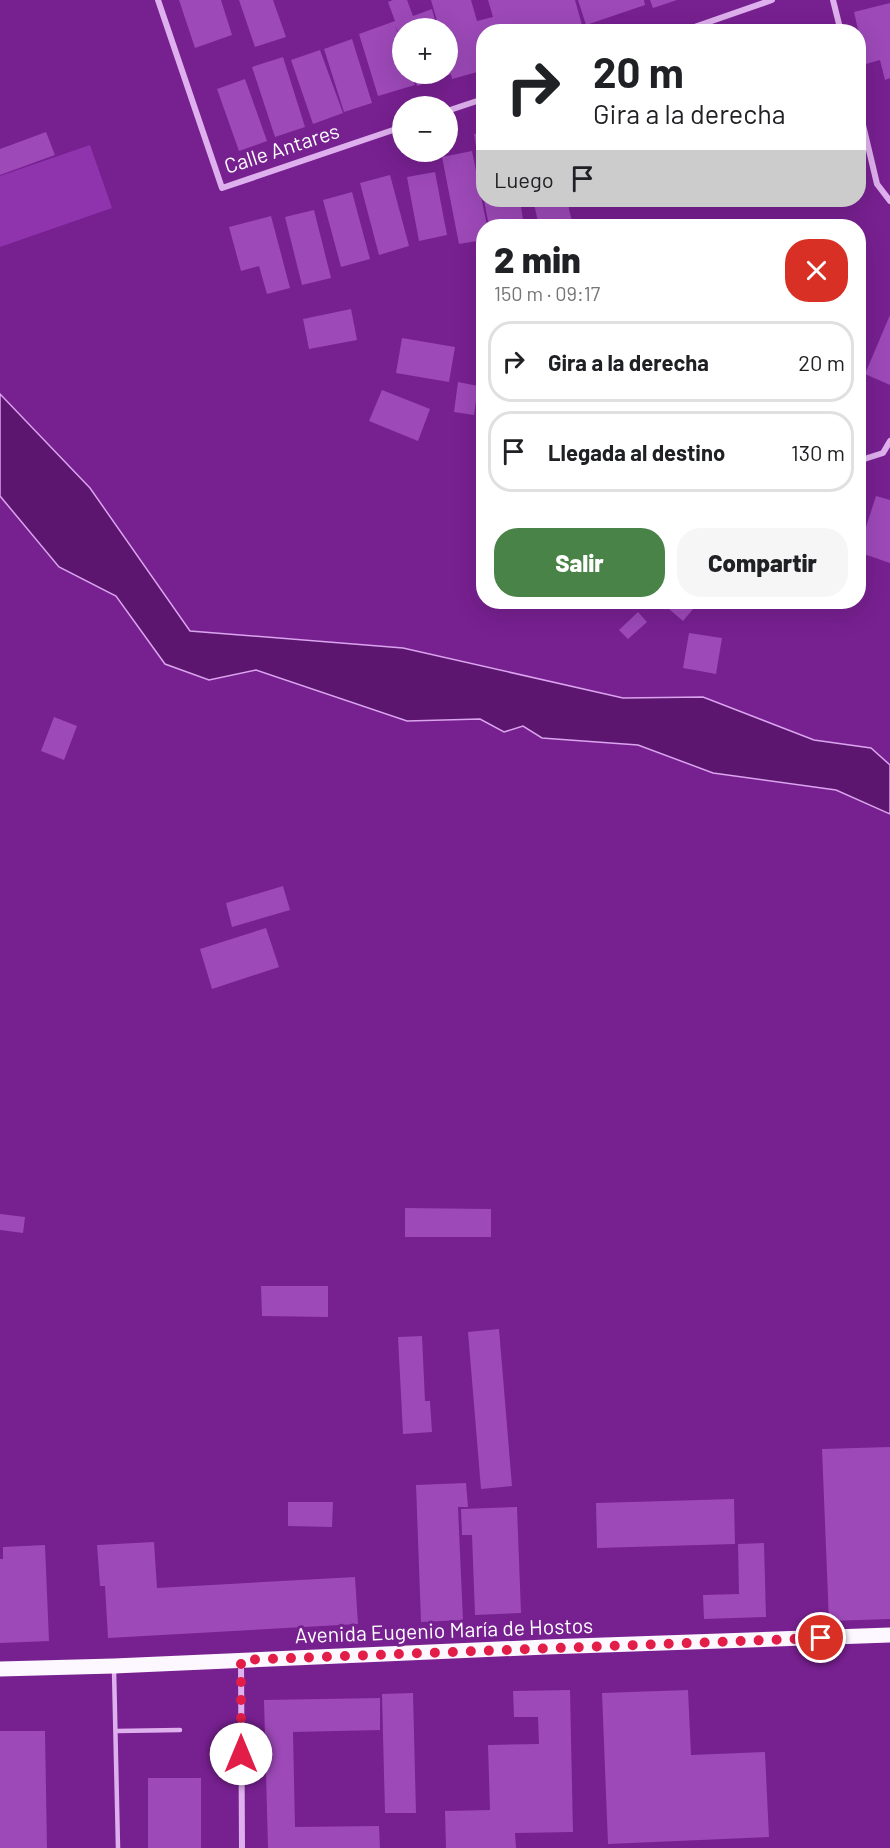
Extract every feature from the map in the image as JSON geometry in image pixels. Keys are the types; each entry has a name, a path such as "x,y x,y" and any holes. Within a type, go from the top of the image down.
{"main road":[{"name":"Avenida Eugenio María de Hostos","path":"0,1669 890,1635"}],"street":[{"name":"Calle Antares","path":"158,0 222,188 392,130"},
{"path":"703,24 772,0"},
{"path":"833,0 839,24"},
{"path":"458,107 476,101"},
{"path":"866,138 877,184 890,201"},
{"path":"866,458 883,453 890,441"},
{"path":"241,1660 242,1848"}],"lane":[{"path":"114,1666 118,1848"},
{"path":"116,1731 180,1730"}],"shaded area":[{"path":"90,145 112,208 0,247 0,176"},
{"path":"0,394 90,488 190,631 403,648 623,698 703,697 814,740 871,748 890,765 890,814 836,790 713,773 638,745 542,738 523,726 504,732 480,719 407,721 256,670 209,680 165,664 116,596 59,567 0,496"}],"building":[{"path":"179,0 221,0 232,35 195,48"},
{"path":"239,0 273,0 286,37 255,47"},
{"path":"407,0 413,16 432,9 434,18 394,18 388,2"},
{"path":"431,0 471,0 477,21 493,17 488,0 575,0 582,24 476,24 476,72 458,77 458,18 436,18"},
{"path":"578,0 644,0 645,5 586,24"},
{"path":"650,0 677,0 653,8"},
{"path":"890,3 890,78 885,80 880,60 866,64 866,24 857,24 854,12"},
{"path":"392,22 392,84 415,85 378,96 359,34"},
{"path":"352,39 372,103 344,112 324,49"},
{"path":"320,50 343,113 313,124 291,60"},
{"path":"283,57 305,127 275,137 252,67"},
{"path":"245,79 267,141 239,151 217,89"},
{"path":"46,132 55,155 0,175 0,149"},
{"path":"472,151 476,171 476,207 483,207 486,219 476,219 476,241 459,244 443,162 458,162 458,154"},
{"path":"435,172 447,235 419,241 407,177"},
{"path":"390,175 409,246 379,255 360,183"},
{"path":"352,192 370,259 341,267 323,200"},
{"path":"485,207 521,207 523,219 488,219"},
{"path":"535,207 569,207 571,219 537,219"},
{"path":"314,210 331,278 302,285 285,217"},
{"path":"271,216 290,288 267,294 259,266 241,271 229,227"},
{"path":"351,309 357,340 309,349 303,319"},
{"path":"890,315 890,385 866,374"},
{"path":"402,338 455,347 449,382 396,373"},
{"path":"458,382 476,386 474,415 454,412"},
{"path":"382,390 430,409 418,441 369,421"},
{"path":"876,496 890,500 890,563 866,555 866,527"},
{"path":"669,609 693,609 683,621"},
{"path":"638,612 647,622 628,639 619,630"},
{"path":"689,633 722,638 716,674 683,668"},
{"path":"54,717 77,726 64,760 41,751"},
{"path":"283,886 290,910 232,927 226,903"},
{"path":"266,928 279,967 212,989 200,949"},
{"path":"405,1208 491,1209 491,1237 405,1237"},
{"path":"0,1214 25,1217 23,1233 0,1230"},
{"path":"261,1286 328,1286 328,1317 262,1316"},
{"path":"499,1329 512,1486 481,1489 468,1332"},
{"path":"422,1336 425,1401 430,1401 432,1432 403,1434 398,1337"},
{"path":"890,1447 890,1619 829,1621 822,1449"},
{"path":"466,1483 468,1507 458,1507 463,1620 421,1622 416,1485"},
{"path":"734,1499 735,1544 597,1548 596,1503"},
{"path":"288,1502 333,1502 332,1527 288,1526"},
{"path":"517,1507 521,1613 475,1615 472,1535 462,1535 461,1509"},
{"path":"154,1542 157,1588 355,1577 358,1624 108,1638 105,1586 100,1586 97,1545"},
{"path":"764,1543 766,1617 704,1619 703,1595 739,1594 738,1544"},
{"path":"45,1545 49,1641 0,1643 0,1559 3,1559 3,1547"},
{"path":"570,1690 573,1832 515,1833 516,1848 446,1848 445,1811 490,1810 488,1745 539,1744 538,1717 514,1717 513,1691"},
{"path":"688,1690 691,1755 765,1752 769,1837 608,1844 602,1693"},
{"path":"413,1693 416,1813 385,1813 382,1694"},
{"path":"380,1698 380,1730 293,1732 295,1827 379,1826 380,1848 268,1848 264,1700"},
{"path":"0,1731 45,1731 47,1848 0,1848"},
{"path":"148,1778 201,1778 201,1848 148,1848"}],"route":[{"path":"241,1754 241,1660 821,1638"}]}
